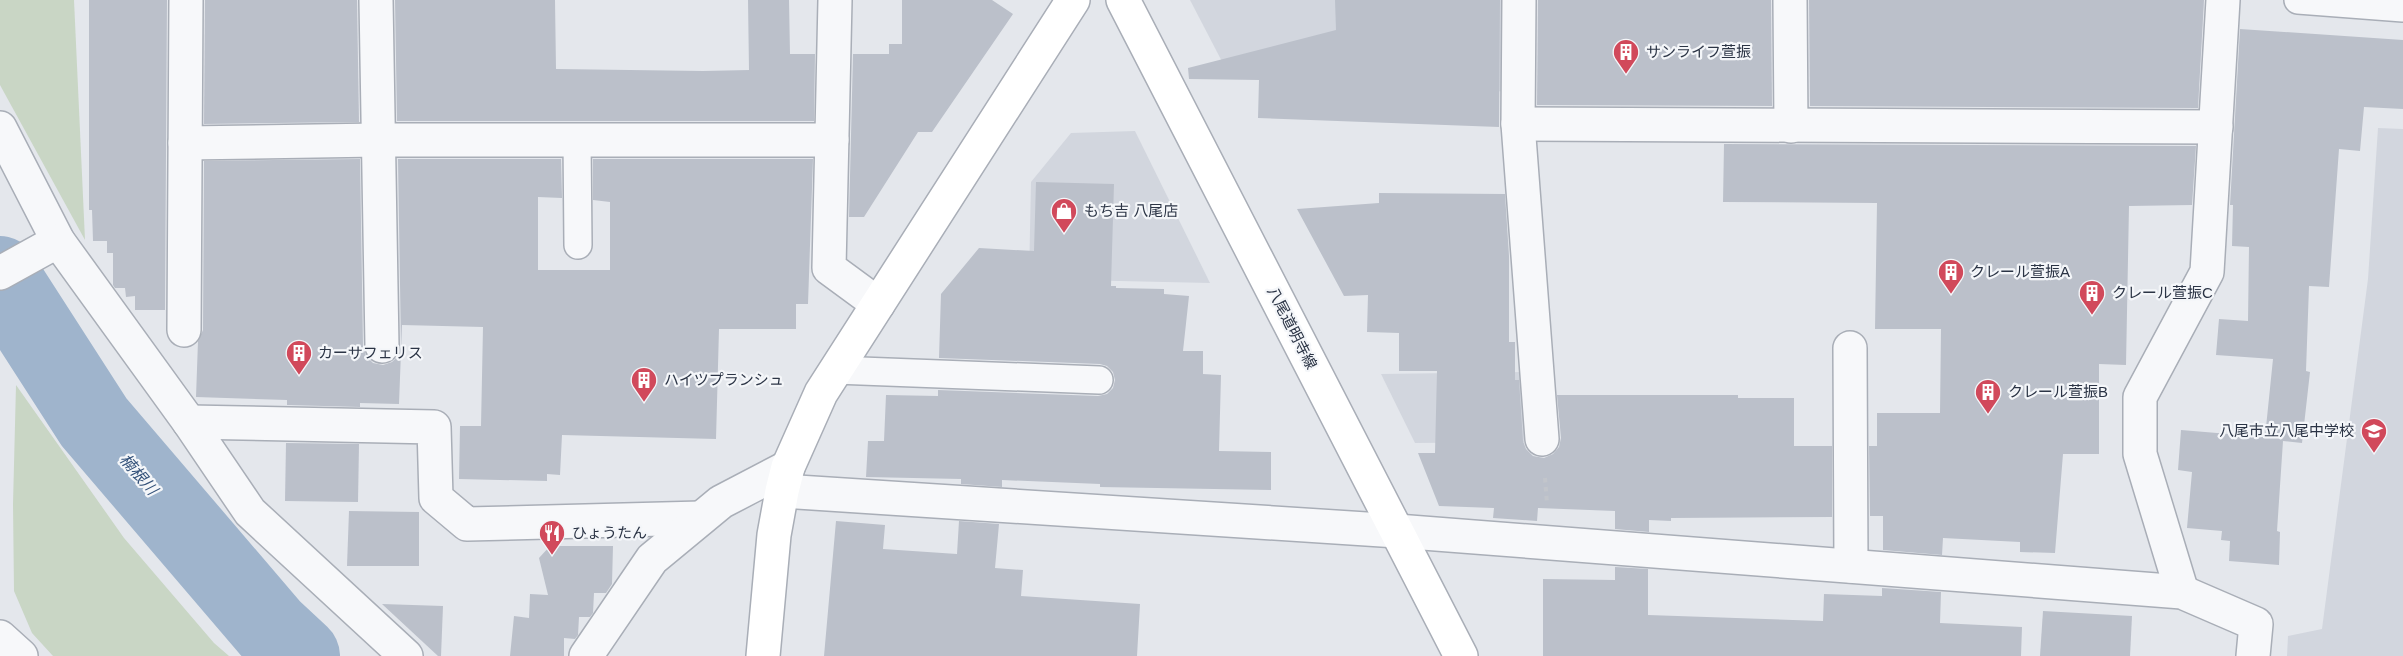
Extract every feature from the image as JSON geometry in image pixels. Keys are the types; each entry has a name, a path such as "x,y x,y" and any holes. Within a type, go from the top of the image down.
{"main road":[{"path":"763,656 774,535 785,479 821,393 1073,0"},
{"name":"八尾道明寺線","path":"1123,0 1461,656"}],"street":[{"path":"184,330 186,0"},
{"path":"376,0 382,346"},
{"path":"835,0 828,268 878,304"},
{"path":"1519,0 1518,124 1542,439"},
{"path":"1790,0 1791,126"},
{"path":"2182,592 2140,454 2140,397 2207,272 2223,0"},
{"path":"1518,124 2216,127"},
{"path":"0,128 58,241 189,422 250,512 406,656"},
{"path":"185,143 378,140 832,140"},
{"path":"0,273 58,241"},
{"path":"1851,348 1851,566"},
{"path":"189,422 434,427 436,498 467,524 701,518"},
{"path":"586,656 652,559 721,502 785,479 1397,531 2182,592 2256,624 2253,656"},
{"path":"0,637 21,656"}],"lane":[{"path":"2298,0 2403,8"},
{"path":"577,140 578,245"},
{"path":"835,370 1099,380"}],"path":[{"path":"1542,439 1549,543"}],"shaded area":[{"path":"1190,0 1512,0 1511,92 1229,75"},
{"name":"八尾市立八尾中学校","path":"2378,128 2403,129 2403,656 2287,656 2288,636 2322,629 2368,279"},
{"path":"1135,131 1210,283 1029,279 1031,182 1071,133"},
{"path":"1524,372 1524,442 1415,443 1381,374"}],"green space":[{"path":"0,0 74,0 85,240 0,85"},
{"path":"16,385 124,538 214,643 229,656 53,656 32,633 14,591 13,504"}],"building":[{"path":"89,0 167,0 165,310 135,310 135,296 126,297 125,288 115,288 113,285 113,253 107,253 107,241 93,241 92,210 89,210"},
{"path":"205,0 357,0 359,122 204,124"},
{"path":"395,0 555,0 556,69 703,71 749,70 748,0 789,0 790,54 815,54 814,121 397,121"},
{"path":"902,0 992,0 1013,14 932,132 918,132 864,217 849,217 853,54 889,54 889,44 902,44"},
{"path":"1335,0 1500,0 1499,127 1258,118 1259,80 1189,79 1188,68 1336,30"},
{"path":"1538,0 1771,0 1772,106 1537,105"},
{"path":"1809,0 2204,0 2198,108 1810,106"},
{"path":"2240,29 2403,40 2403,109 2364,107 2360,151 2339,149 2329,287 2309,286 2306,371 2310,372 2302,443 2283,441 2277,531 2280,532 2279,565 2229,561 2230,541 2221,540 2222,531 2187,528 2192,472 2178,470 2181,430 2265,437 2273,359 2216,355 2219,319 2248,321 2249,247 2232,246 2233,205 2230,205"},
{"path":"1724,144 2196,146 2192,205 2129,206 2126,365 2099,364 2099,454 2063,454 2055,553 2020,552 2020,542 1943,538 1942,555 1883,550 1883,516 1870,516 1869,446 1877,446 1877,413 1940,413 1941,329 1875,329 1877,203 1723,202"},
{"path":"360,159 363,346 366,356 373,363 383,365 392,362 398,356 401,346 398,159 561,159 562,198 538,197 538,270 610,270 610,202 593,200 593,159 813,159 808,304 796,304 796,329 719,329 716,439 562,435 560,475 547,474 547,481 459,479 460,426 481,426 483,327 402,325 399,404 360,403 360,407 287,405 287,400 196,397 198,341 203,330 204,161"},
{"path":"1036,182 1114,184 1111,286 1164,289 1164,294 1189,296 1183,351 1203,351 1203,374 1221,375 1219,451 1271,452 1271,490 1100,487 1100,484 1002,480 1002,487 961,484 961,479 866,477 868,441 884,441 886,395 938,396 938,390 1098,396 1107,394 1113,388 1115,380 1113,372 1107,366 1100,364 939,358 941,294 979,248 1034,251"},
{"path":"1379,193 1505,194 1509,256 1509,342 1515,342 1515,380 1519,380 1523,441 1526,449 1533,456 1544,458 1553,454 1559,447 1561,438 1557,395 1738,395 1738,398 1794,398 1794,446 1832,446 1832,517 1671,518 1671,521 1649,520 1649,532 1615,529 1615,511 1538,508 1537,521 1493,518 1494,508 1439,506 1418,453 1435,453 1437,371 1399,371 1399,333 1367,332 1368,295 1344,296 1297,209 1379,203"},
{"path":"286,443 359,444 358,502 285,501"},
{"path":"349,511 419,512 419,566 347,566"},
{"path":"836,521 885,525 883,549 957,554 959,521 999,524 995,568 1023,570 1021,596 1140,604 1137,656 824,656"},
{"path":"550,546 613,546 612,584 606,593 594,593 593,613 590,617 579,617 578,635 575,639 564,638 564,656 510,656 514,616 529,618 530,594 548,595 539,558"},
{"path":"1615,567 1648,569 1648,615 1823,621 1824,594 1882,596 1882,588 1941,592 1940,623 2022,627 2021,656 1543,656 1543,579 1615,580"},
{"path":"382,604 443,606 441,656 438,656"},
{"path":"2043,611 2132,616 2130,656 2040,656"}],"waterway":[{"name":"楠根川","path":"0,276 94,422 271,629 300,656"}],"place":[{"name":"サンライフ萱振","path":"1626,75"},
{"name":"もち吉 八尾店","path":"1064,234"},
{"name":"クレール萱振A","path":"1951,295"},
{"name":"クレール萱振C","path":"2092,316"},
{"name":"カーサフェリス","path":"299,376"},
{"name":"ハイツプランシュ","path":"644,403"},
{"name":"クレール萱振B","path":"1988,415"},
{"name":"八尾市立八尾中学校","path":"2374,454"},
{"name":"ひょうたん","path":"552,556"}]}
